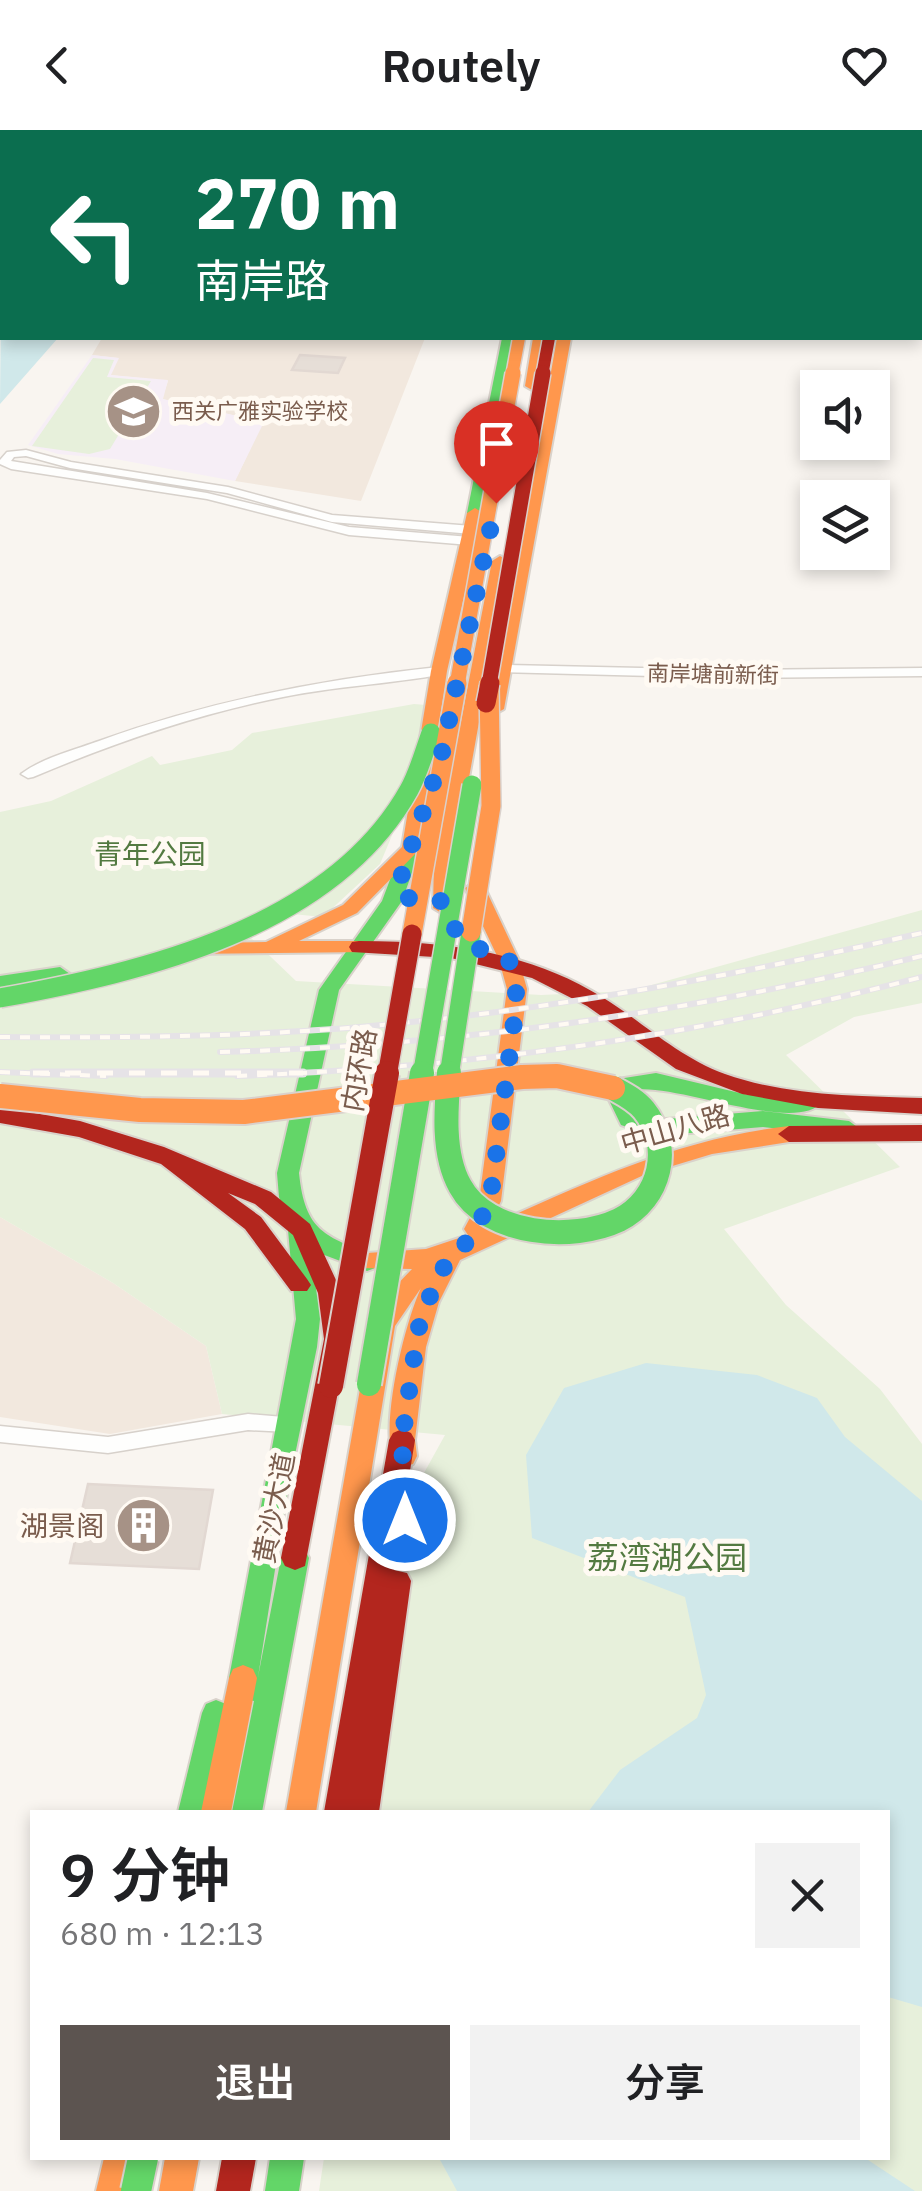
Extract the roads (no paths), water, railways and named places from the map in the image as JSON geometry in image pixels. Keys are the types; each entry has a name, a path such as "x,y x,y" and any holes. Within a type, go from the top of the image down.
{"main road":[{"path":"0,998 93,982 216,941 299,898 360,853 404,801 419,774 474,539 509,340"},
{"name":"内环路","path":"250,1810 416,928 474,539 520,340"},
{"path":"216,1810 244,1678 307,1308 296,1222 288,1198 288,1173 334,979 384,915 396,892 440,762 528,340"},
{"path":"534,508 540,340"},
{"path":"0,1096 220,1114 313,1106 438,1088 456,1085 475,1082 514,1077 584,1079 629,1097 658,1126 665,1154 649,1198 609,1224 589,1230 530,1229 490,1216 469,1202 451,1173 447,1153 448,1100 450,1082 452,1063 490,807 489,682 513,489 550,340"},
{"path":"299,1810 550,340"},
{"path":"478,952 444,913 442,901 466,732 489,682 534,508 564,340"},
{"path":"513,489 534,508"},
{"path":"266,949 350,908 412,849 439,670 474,539"},
{"path":"339,1810 418,1330 431,1288 473,1235 490,1201 516,1007 509,960 481,905 474,874 495,709 489,682"},
{"path":"466,732 495,709"},
{"path":"396,892 415,901 442,901"},
{"path":"0,983 184,949 452,948 509,960"},
{"name":"中山八路","path":"509,960 564,983 688,1067 752,1089 826,1100 922,1106"},
{"path":"826,1100 744,1102 650,1078 626,1084 618,1096 629,1120 648,1128 763,1119 854,1130"},
{"path":"0,1114 91,1131 159,1153 245,1190 296,1222 314,1241 335,1254 402,1264 460,1250"},
{"name":"中山八路","path":"460,1250 591,1186 688,1152 777,1134 854,1130 922,1134"},
{"path":"159,1153 298,1257 332,1294"},
{"name":"黄沙大道","path":"250,1810 265,1711 338,1321 332,1294 296,1222"},
{"path":"253,1223 274,1246 307,1308 338,1321 418,1330"},
{"path":"299,1810 382,1326 390,1304 402,1288 460,1250"},
{"path":"364,1810 404,1532 402,1440"},
{"path":"193,1810 222,1695 254,1620"},
{"path":"244,1678 265,1711"},
{"path":"121,2160 121,2190"},
{"path":"121,2190 143,2160"},
{"path":"178,2191 185,2160"},
{"path":"235,2191 241,2160"},
{"path":"282,2191 286,2160"},
{"path":"305,2191 310,2160"}],"street":[{"path":"26,453 228,490 332,518 474,539 349,531 208,496 4,462 11,454 26,453"},
{"path":"28,774 98,743 163,722 342,683 439,670"},
{"name":"南岸塘前新街","path":"489,682 922,672"},
{"path":"0,1434 108,1445 248,1422 289,1424"},
{"path":"121,2190 145,2191"}],"water":[{"path":"1,340 56,340 0,404"},
{"path":"646,1363 757,1375 817,1398 845,1437 922,1501 922,2007 890,1998 890,1810 590,1810 620,1770 697,1718 706,1695 685,1597 532,1538 526,1455 564,1388"},
{"path":"440,2160 868,2160 915,2191 457,2191"}],"railway":[{"path":"0,1037 218,1035 421,1021 637,991 922,933"},
{"path":"220,1052 398,1042 574,1023 748,994 922,956"},
{"path":"303,1073 582,1046 751,1017 922,977"},
{"path":"0,1072 106,1076"},
{"path":"33,1073 303,1073"},
{"path":"237,1076 303,1073"}],"place":[{"name":"西关广雅实验学校","path":"133,411"},
{"name":"湖景阁","path":"143,1526"}],"park label":[{"name":"青年公园","path":"150,854"},
{"name":"荔湾湖公园","path":"667,1558"}]}
